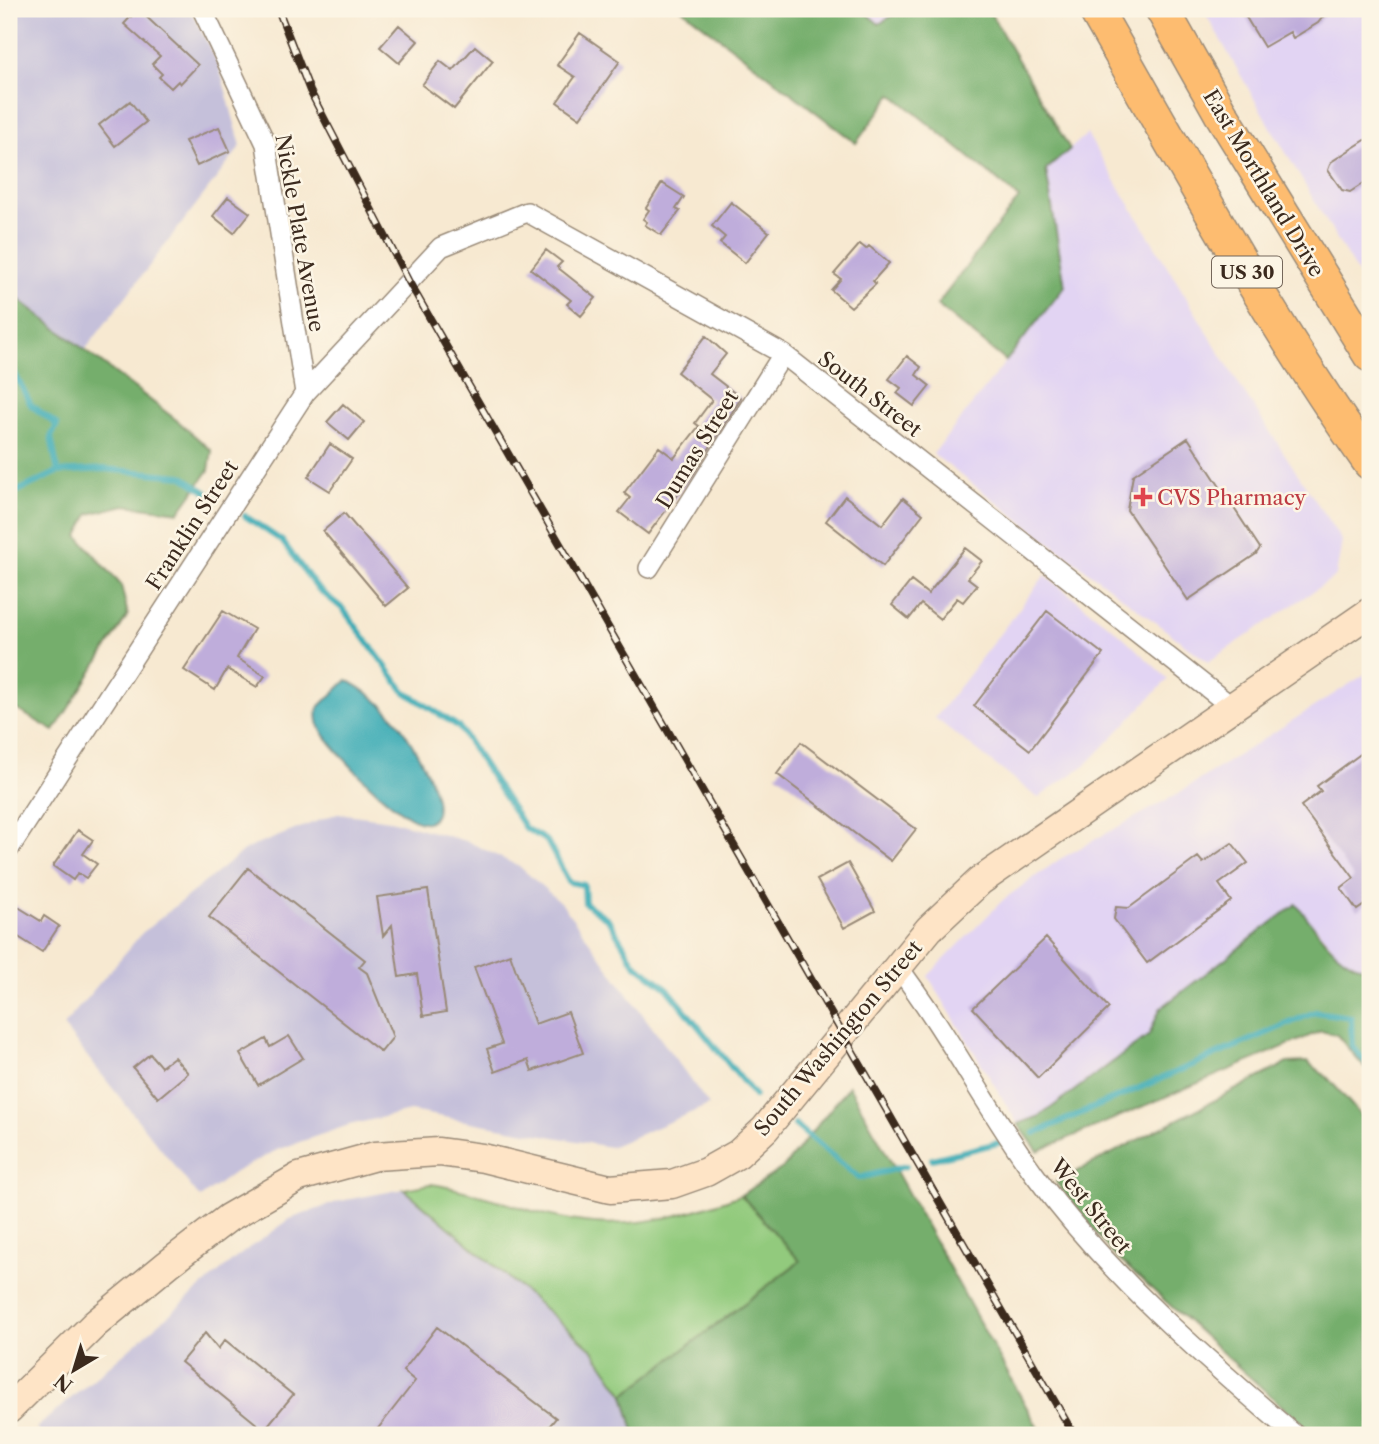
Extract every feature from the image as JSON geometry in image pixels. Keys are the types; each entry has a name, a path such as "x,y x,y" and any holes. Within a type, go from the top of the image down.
{"highway":[{"name":"US 30","path":"1095,9 1231,247 1324,397 1370,463"},
{"name":"East Morthland Drive","path":"1162,9 1220,112 1370,355"}],"main road":[{"name":"South Washington Street","path":"9,1409 95,1324 208,1233 265,1194 317,1170 375,1156 451,1153 610,1189 632,1189 671,1184 722,1164 765,1129 929,929 993,869 1370,612"}],"street":[{"name":"Nickle Plate Avenue","path":"202,9 266,144 305,393"},
{"name":"South Street","path":"441,247 527,212 783,354 1232,707"},
{"name":"Franklin Street","path":"9,849 305,393 441,247"},
{"name":"Dumas Street","path":"649,568 783,354"},
{"name":"West Street","path":"897,966 927,1005 1035,1175 1109,1266 1227,1378 1295,1435"}],"shaded area":[{"path":"9,9 190,9 219,66 241,146 85,350 9,292"},
{"path":"861,9 903,9 879,24"},
{"path":"1203,9 1370,9 1370,295 1256,102"},
{"path":"1087,134 1243,391 1342,541 1336,576 1208,662 933,454 1065,286 1046,170"},
{"path":"1045,575 1121,635 1168,679 1088,763 1038,798 935,718"},
{"path":"1370,671 1370,968 1358,968 1343,959 1296,904 1160,1009 1149,1035 1040,1116 1018,1124 928,976 1004,899 1060,859 1174,796"},
{"path":"338,813 390,820 469,842 520,867 562,904 709,1105 610,1147 410,1111 349,1125 279,1149 235,1172 200,1198 63,1026 142,933 246,849"},
{"path":"404,1189 593,1350 624,1395 635,1435 41,1435 36,1428 237,1257 290,1219 340,1201"}],"green space":[{"path":"682,9 861,9 879,24 903,9 988,9 1070,149 1046,170 1065,286 1006,361 937,305 1019,198 892,94 856,143"},
{"path":"9,292 179,422 212,451 209,470 179,512 125,505 89,514 78,536 121,585 128,615 54,731 9,705"},
{"path":"1296,904 1338,953 1358,966 1370,968 1370,1074 1337,1035 1321,1031 1038,1151 1018,1124 1040,1116 1149,1035 1160,1009"},
{"path":"1307,1062 1328,1078 1370,1126 1370,1435 1314,1435 1112,1253 1056,1182 1287,1063"},
{"path":"849,1086 1042,1435 635,1435 624,1395 800,1261 741,1195 784,1167"},
{"path":"431,1184 573,1221 614,1224 687,1212 741,1195 800,1261 624,1395 593,1350 404,1189"}],"water":[{"path":"347,680 373,697 391,714 419,756 434,790 437,805 435,816 427,822 417,820 387,800 338,752 320,727 318,708"}],"building":[{"path":"138,9 198,65 180,84 178,81 171,88 159,77 162,74 152,64 160,56 124,24"},
{"path":"1241,9 1329,9 1318,23 1293,38 1290,32 1264,47"},
{"path":"399,25 418,41 399,63 380,47"},
{"path":"580,33 620,61 580,118 557,102 575,77 557,65"},
{"path":"475,46 493,61 454,109 422,85 440,61 453,71"},
{"path":"130,101 146,122 115,146 99,125"},
{"path":"219,127 230,151 197,166 185,141"},
{"path":"1370,137 1370,179 1350,192 1342,190 1328,170 1331,162"},
{"path":"662,183 684,197 676,209 680,211 661,235 645,225 647,222 643,219 649,210 646,208"},
{"path":"228,197 250,213 234,233 213,216"},
{"path":"731,202 769,232 745,263 720,243 725,237 712,226"},
{"path":"860,244 866,249 869,246 889,263 873,281 876,284 851,307 831,290 841,279 834,274"},
{"path":"546,250 562,262 557,267 596,298 581,316 567,304 571,300 531,269"},
{"path":"706,336 726,354 710,374 741,398 692,476 648,534 619,512 630,498 624,493 659,447 674,458 699,426 695,423 712,400 677,372"},
{"path":"907,356 921,367 916,375 930,386 914,406 897,393 901,388 889,379"},
{"path":"343,404 364,422 349,440 327,422"},
{"name":"CVS Pharmacy","path":"1188,438 1260,548 1256,554 1188,600 1127,510 1133,475"},
{"path":"330,444 352,459 330,491 308,477"},
{"path":"845,496 882,525 903,498 923,514 883,566 826,521"},
{"path":"344,513 408,588 386,606 323,531"},
{"path":"965,548 982,561 968,578 977,585 963,602 957,598 940,619 921,604 909,619 892,605 911,581 928,594"},
{"path":"223,611 254,629 237,658 265,676 257,687 227,669 215,690 184,670"},
{"path":"1047,611 1103,654 1030,750 974,706"},
{"path":"801,742 916,829 891,861 777,774"},
{"path":"1370,747 1370,901 1357,910 1341,888 1354,878 1301,806 1321,791 1317,786"},
{"path":"78,830 93,840 83,854 97,864 86,878 78,873 73,880 53,866"},
{"path":"1232,843 1248,863 1219,884 1231,901 1147,963 1114,919 1116,907 1129,908 1198,857 1203,863"},
{"path":"848,863 875,911 844,928 817,880"},
{"path":"248,868 365,960 359,967 367,973 393,1037 381,1052 209,917"},
{"path":"428,890 446,1012 423,1016 417,974 399,977 392,925 383,936 377,897"},
{"path":"15,905 41,921 44,916 59,926 42,952 9,931 9,915"},
{"path":"1046,938 1109,1008 1038,1078 973,1008"},
{"path":"510,954 535,1024 568,1012 583,1053 532,1071 528,1060 495,1072 487,1049 502,1044 474,967"},
{"path":"289,1036 303,1058 258,1085 240,1054 266,1039 270,1047"},
{"path":"150,1054 161,1067 174,1057 188,1073 158,1098 133,1068"},
{"path":"437,1327 556,1418 542,1435 373,1435 415,1381 403,1371"},
{"path":"205,1333 218,1349 225,1340 293,1395 264,1430 181,1362"}],"waterway":[{"path":"9,362 31,405 57,425 51,437 58,472"},
{"path":"9,495 58,472 104,469 182,476 217,499"},
{"path":"245,516 282,541 317,588 343,609 404,691 459,727 525,828 547,841 569,882 584,885 585,903 608,919 635,964 667,988 755,1096"},
{"path":"1035,1133 1315,1012 1351,1017 1352,1046 1370,1067"},
{"path":"795,1125 859,1178 906,1166"},
{"path":"932,1159 1002,1142"}],"railway":[{"path":"278,9 310,91 409,282 1074,1435"}],"place":[{"name":"CVS Pharmacy","path":"1143,497"}]}
